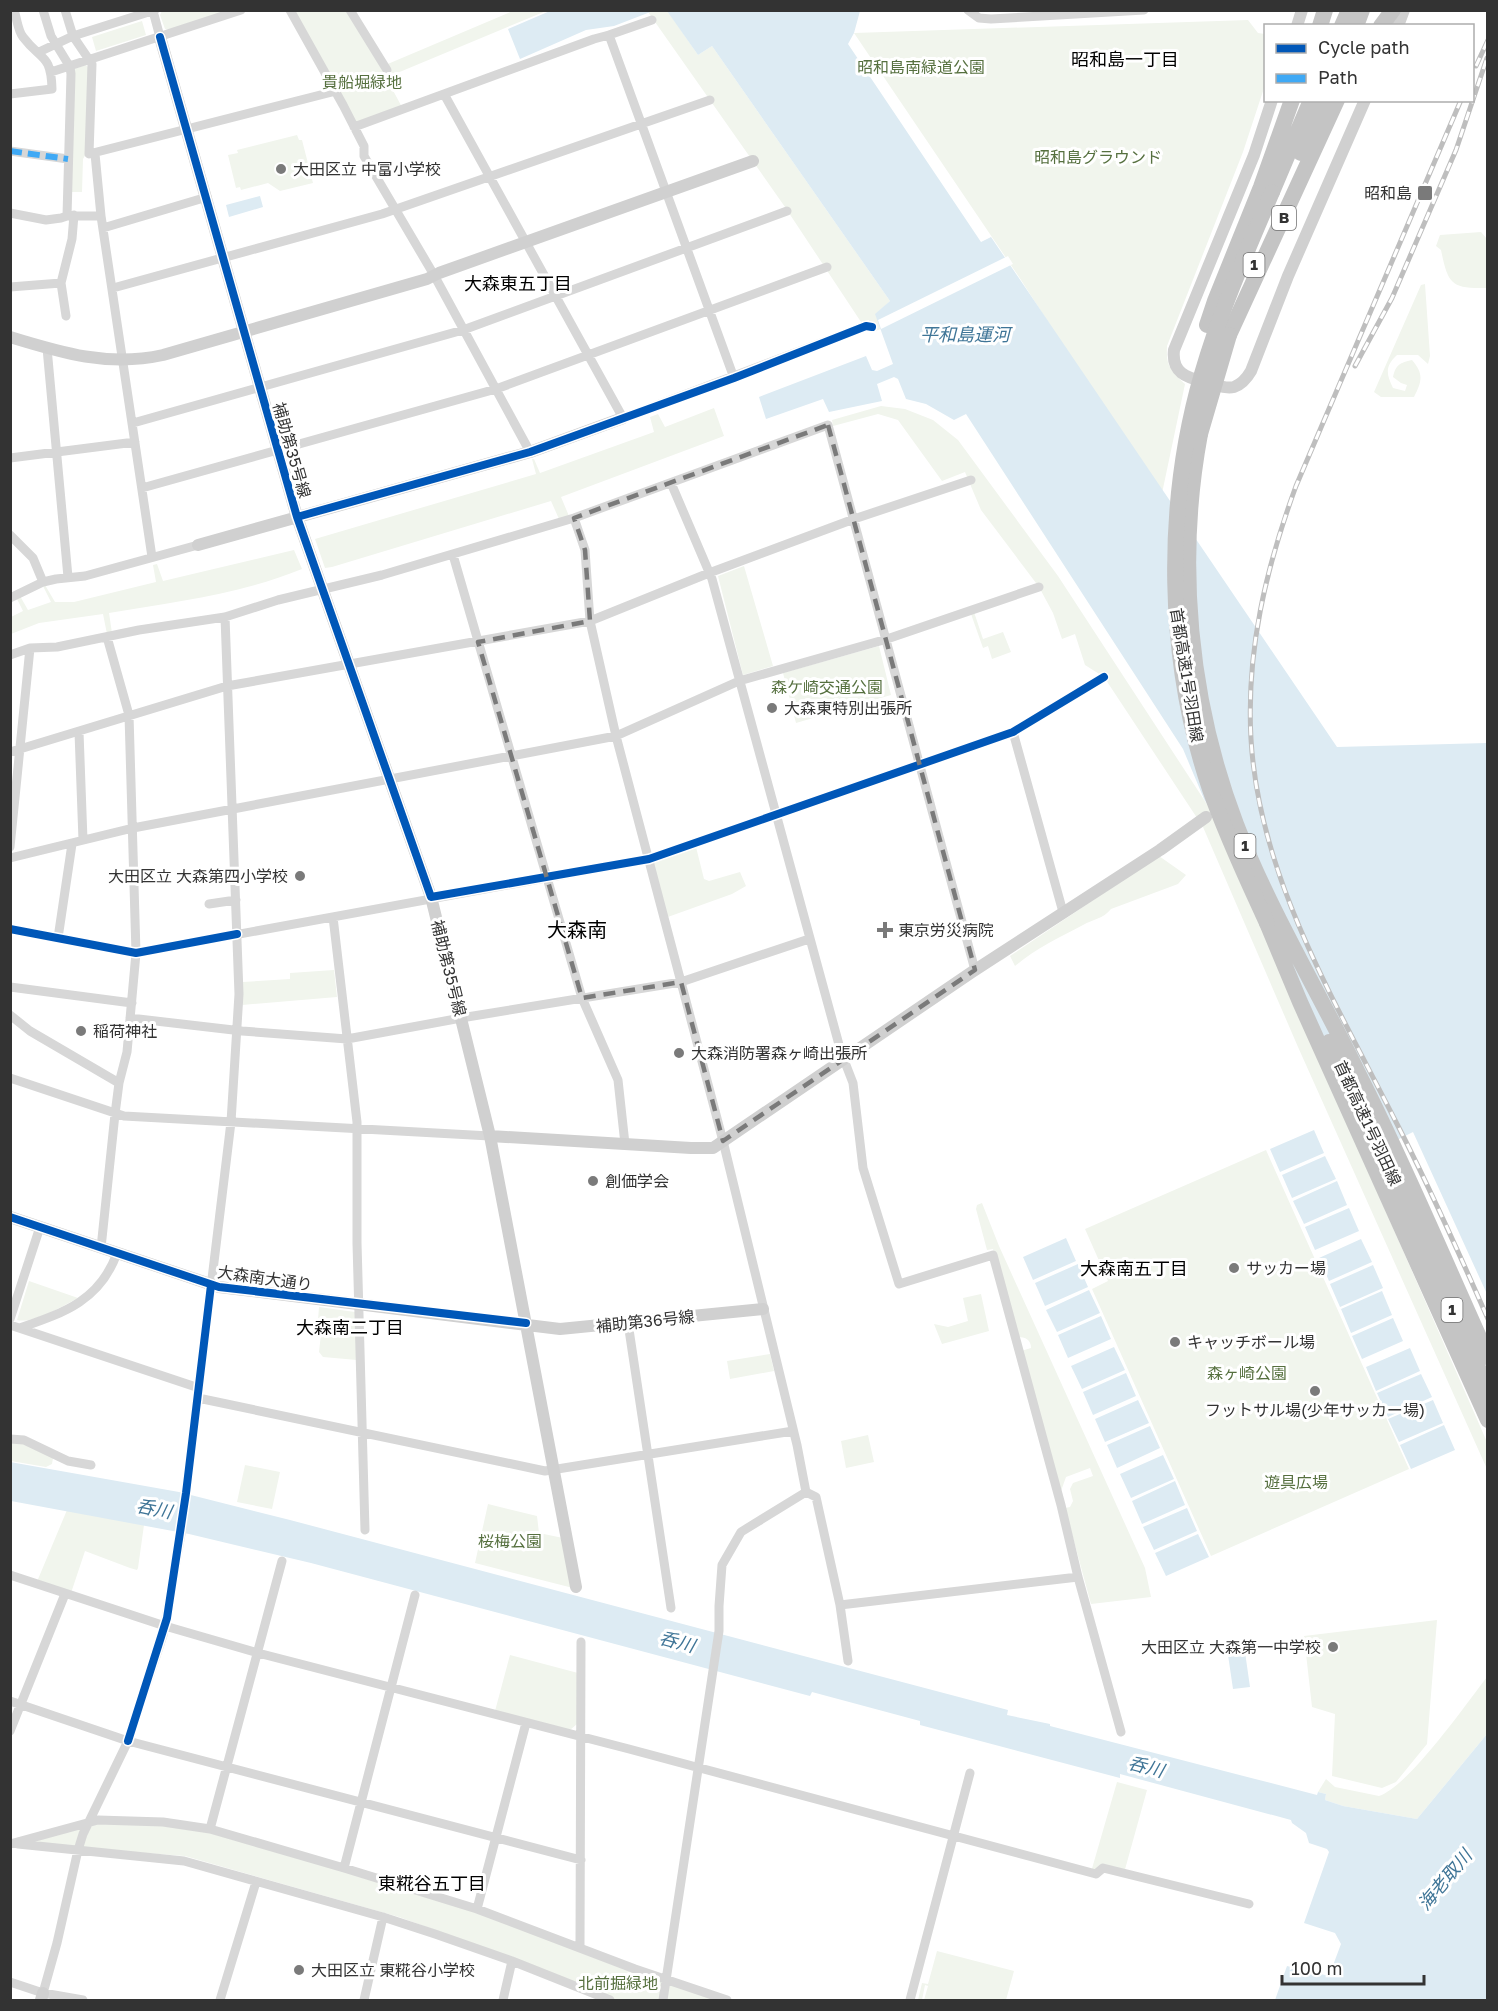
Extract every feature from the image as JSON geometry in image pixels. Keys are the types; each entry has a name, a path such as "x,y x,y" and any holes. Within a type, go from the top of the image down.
{"highway":[{"path":"1343,24 1349,10"},
{"path":"1382,24 1393,10"},
{"name":"B","path":"1193,408 1201,352 1215,301 1261,187 1291,102"},
{"name":"首都高速1号羽田線","path":"1310,102 1300,141 1229,335 1200,434 1189,525 1188,563 1196,668 1207,728 1222,784 1251,860 1358,1073 1488,1390"},
{"name":"首都高速1号羽田線","path":"1323,102 1300,141 1234,282 1210,348 1193,408 1180,487 1175,553 1175,598 1183,671 1198,750 1224,827 1267,923 1348,1078 1488,1357"},
{"name":"B","path":"1229,335 1336,102"},
{"path":"1267,923 1300,1002 1488,1420"}],"street":[{"path":"10,94 52,88 50,66 22,36 14,10"},
{"path":"43,10 55,45 70,67 71,74 68,159 72,239 61,283 66,316"},
{"path":"64,10 73,36 93,69 89,154 336,91"},
{"path":"51,72 241,10"},
{"path":"290,10 364,146 364,156 434,275 530,452"},
{"path":"350,10 387,70"},
{"path":"968,10 979,18 992,19 1144,10"},
{"path":"39,52 73,36 154,11 160,37"},
{"path":"354,127 652,20"},
{"path":"609,35 734,378"},
{"name":"補助第35号線","path":"160,37 297,517 431,897 490,1136 576,1587"},
{"path":"444,94 623,418"},
{"path":"112,288 396,209 710,100"},
{"path":"1271,102 1254,155 1174,350 1175,364 1183,375 1224,388 1240,385 1251,371 1288,276 1364,102"},
{"path":"10,152 68,159"},
{"path":"95,154 101,216 152,557"},
{"path":"10,337 89,357 123,360 162,355 427,279 753,161"},
{"path":"103,228 207,197"},
{"path":"133,423 463,330 787,211"},
{"path":"10,213 46,220 70,215 101,216"},
{"path":"142,488 496,389 826,267"},
{"path":"10,287 61,283"},
{"path":"10,598 43,582 85,576 530,452 734,378 866,326 872,327"},
{"path":"47,348 68,578"},
{"path":"10,655 30,648 57,647 139,630 225,617 278,600 382,575 574,518 828,425 975,970"},
{"path":"10,458 135,442"},
{"path":"15,751 227,686 590,621 709,573 854,519 971,480"},
{"path":"671,483 712,579 809,939 843,1060 853,1083 863,1168 899,1284 993,1255 1121,1732"},
{"path":"574,518 585,550 590,621 616,736 723,1141 806,1492"},
{"path":"10,535 33,558 43,582"},
{"path":"453,555 582,998 618,1080 625,1144"},
{"path":"10,858 133,828 616,736 740,681 887,639 1039,587"},
{"path":"42,1997 78,1850 128,1741 165,1626 181,1534 231,1122 239,994 225,617"},
{"path":"101,1248 119,1083 127,1052 136,953 129,715 107,637"},
{"path":"10,847 15,751 30,648"},
{"path":"10,929 136,953 431,897 649,859 1013,732 1104,677"},
{"path":"79,732 83,840"},
{"path":"1013,732 1063,912"},
{"path":"10,1078 115,1114 713,1148 1206,817"},
{"path":"58,938 72,844"},
{"path":"209,904 236,900"},
{"path":"333,917 356,1129 365,1530"},
{"path":"130,1018 347,1039 681,982 809,939"},
{"path":"10,987 132,1003"},
{"path":"10,1014 30,1031 119,1083"},
{"name":"大森南大通り","path":"10,1217 211,1285 526,1323"},
{"path":"10,1319 40,1227"},
{"path":"15,1326 58,1314 86,1299 109,1273 117,1254"},
{"name":"補助第36号線","path":"526,1323 560,1329 763,1309"},
{"path":"628,1323 670,1608"},
{"path":"15,1326 198,1393 363,1433 537,1470 555,1470 793,1431"},
{"path":"10,1439 24,1440 68,1461 92,1465"},
{"path":"806,1492 816,1497 840,1605 848,1661"},
{"path":"663,1996 719,1631 722,1565 741,1532 806,1492"},
{"path":"210,1829 282,1561"},
{"path":"10,1575 165,1626 258,1653 698,1767 1096,1874 1103,1868 1249,1904"},
{"path":"840,1605 1078,1577"},
{"path":"10,1731 65,1594"},
{"path":"344,1868 415,1595"},
{"path":"580,1947 581,1642"},
{"path":"10,1701 128,1741 581,1860"},
{"path":"477,1909 526,1723"},
{"path":"910,2001 970,1773"},
{"path":"13,1844 98,1820 163,1822 210,1829 477,1909 727,2001"},
{"path":"13,1844 184,1861 383,1917 512,1961 610,2001"},
{"path":"220,2001 256,1882"},
{"path":"364,2001 383,1917"},
{"path":"503,2001 512,1961"},
{"path":"10,1982 42,1997 83,2001"}],"highlighted area":[{"path":"828,425 975,970 723,1141 681,982 582,998 478,642 590,621 585,550 574,518"}],"green space":[{"path":"667,10 698,55 712,46 890,301 876,314 881,329 872,332 869,320 861,322 785,207 648,12"},
{"path":"162,11 241,11 171,30 165,29 160,15"},
{"name":"貴船堀緑地","path":"290,11 350,11 383,66 513,11 546,11 390,76 392,82 389,83 403,109 354,127"},
{"name":"昭和島グラウンド","path":"1248,20 1258,33 1264,34 1264,88 1243,152 1167,346 1170,367 1185,384 1161,498 1021,280 854,33"},
{"path":"142,21 146,35 96,51 92,37"},
{"path":"86,65 89,68 87,152 83,159 82,192 71,192 74,69"},
{"path":"297,135 299,140 302,140 313,183 280,191 268,183 241,190 240,187 236,188 228,155 238,153 237,150"},
{"path":"1481,232 1487,239 1487,288 1458,285 1449,277 1441,250 1436,246 1440,235"},
{"path":"1425,284 1430,356 1428,364 1418,355 1397,355 1390,363 1388,370 1393,388 1405,391 1407,385 1393,377 1399,365 1412,360 1420,374 1419,386 1414,397 1381,397 1374,392 1421,285"},
{"path":"881,406 905,409 933,420 958,440 1058,576 1214,815 1487,1442 1487,1469 1298,1047 1203,827 1104,677 1085,665 1075,634 1062,639 1053,613 1039,587 981,510 965,472 942,481 898,420 878,414 833,426 832,420"},
{"path":"714,408 724,436 561,497 569,516 559,519 551,501 325,568 315,539 536,474 532,459 540,473 654,432 650,417 658,414 665,427"},
{"path":"294,550 302,569 231,591 109,613 112,633 107,634 103,614 39,623 11,634 11,617 23,611 17,599 20,596 28,610 51,602 43,586 45,585 55,602 74,602 156,582 153,565 157,564 163,581"},
{"path":"744,566 773,666 743,675 718,576"},
{"path":"974,612 983,639 1003,632 1011,652 992,659 988,646 983,648 971,614"},
{"name":"森ケ崎交通公園","path":"879,646 891,695 796,723 783,673"},
{"path":"695,843 704,879 709,881 740,872 746,886 732,894 665,918 649,859"},
{"path":"1159,856 1186,875 1178,884 1111,909 1101,917 1039,949 1015,966 1010,956"},
{"path":"334,970 337,997 242,1005 243,982 290,979 290,973"},
{"name":"森ヶ崎公園","path":"1266,1150 1409,1469 1211,1556 1092,1289 1108,1281 1085,1229"},
{"path":"982,1203 999,1246 1145,1568 1151,1597 1091,1604 1065,1508 1070,1507 1073,1501 1070,1489 1073,1483 1093,1476 1090,1468 1066,1477 1061,1491 1021,1351 1031,1348 1031,1345 1027,1339 1017,1337 993,1249 987,1250 976,1209 977,1205"},
{"path":"29,1281 78,1298 39,1317 24,1321 17,1320"},
{"path":"981,1294 989,1331 942,1344 934,1324 948,1327 968,1321 963,1298"},
{"path":"319,1307 355,1312 357,1360 323,1357 319,1352 321,1334 317,1333"},
{"path":"770,1354 774,1371 730,1379 727,1361"},
{"path":"868,1435 874,1462 846,1468 841,1441"},
{"path":"10,1442 24,1444 53,1458 52,1464 46,1467 11,1461"},
{"path":"245,1465 280,1472 272,1509 237,1502"},
{"name":"桜梅公園","path":"488,1504 537,1516 539,1533 563,1538 573,1588 475,1563"},
{"path":"67,1510 144,1525 137,1570 85,1551 70,1596 36,1584"},
{"path":"1437,1620 1427,1744 1396,1782 1382,1788 1332,1776 1335,1714 1312,1707 1304,1636"},
{"path":"510,1655 578,1673 577,1724 570,1730 495,1711"},
{"path":"1487,1677 1487,1734 1417,1819 1343,1806 1325,1800 1326,1794 1318,1792 1326,1779 1335,1787 1379,1796 1391,1789 1421,1761"},
{"path":"1117,1782 1147,1790 1124,1873 1091,1872"},
{"name":"北前掘緑地","path":"90,1824 162,1824 209,1831 455,1905 718,2000 614,2000 399,1917 185,1856 27,1844"},
{"path":"937,1951 1014,1971 1006,2000 924,2000 928,1986 925,1985 922,2000 918,2000 922,1983 928,1984"}],"water":[{"path":"550,11 653,11 614,26 586,30 520,59 508,29"},
{"name":"平和島運河","path":"667,11 860,11 854,33 848,44 981,242 991,237 1337,747 1487,743 1487,1294 1413,1132 1363,1157 1183,749 966,414 954,420 926,404 906,399 898,379 894,377 877,384 882,401 829,412 823,399 766,419 759,397 866,356 872,370 877,371 893,364 875,314 890,301 712,46 698,55"},
{"path":"260,196 263,207 229,217 226,205"},
{"path":"1314,1130 1324,1153 1280,1172 1270,1149"},
{"path":"1325,1156 1336,1179 1292,1198 1282,1175"},
{"path":"1337,1181 1347,1205 1304,1224 1293,1201"},
{"path":"1349,1208 1359,1231 1315,1250 1305,1227"},
{"path":"1066,1238 1076,1261 1033,1280 1023,1257"},
{"path":"1361,1239 1372,1262 1329,1281 1319,1258"},
{"path":"1078,1264 1088,1287 1045,1306 1035,1283"},
{"path":"1373,1265 1383,1288 1340,1307 1330,1284"},
{"path":"1089,1290 1100,1313 1057,1332 1046,1310"},
{"path":"1382,1291 1392,1315 1351,1333 1341,1309"},
{"path":"1101,1316 1111,1339 1068,1358 1058,1335"},
{"path":"1393,1318 1403,1341 1362,1359 1352,1336"},
{"path":"1114,1347 1125,1370 1082,1389 1071,1366"},
{"path":"1410,1348 1420,1371 1376,1391 1366,1367"},
{"path":"1126,1373 1136,1396 1093,1415 1083,1392"},
{"path":"1421,1374 1432,1397 1388,1417 1377,1393"},
{"path":"1138,1400 1149,1423 1105,1442 1095,1419"},
{"path":"1433,1400 1443,1423 1399,1442 1388,1419"},
{"path":"1444,1425 1455,1450 1411,1469 1400,1445"},
{"path":"1150,1426 1160,1448 1117,1468 1107,1445"},
{"path":"1163,1455 1174,1479 1131,1498 1120,1474"},
{"path":"10,1462 179,1492 290,1520 1008,1710 1007,1715 1050,1724 1050,1726 1317,1795 1318,1792 1326,1794 1325,1800 1343,1806 1417,1819 1487,1734 1487,2000 1275,2000 1287,1966 1329,1976 1341,1944 1335,1933 1304,1923 1329,1852 1327,1849 1309,1843 1306,1833 1291,1820 1120,1774 1120,1778 920,1725 920,1721 812,1692 810,1696 311,1563 189,1534 11,1501"},
{"path":"1175,1481 1185,1505 1142,1524 1132,1501"},
{"path":"1187,1508 1197,1531 1154,1550 1143,1527"},
{"path":"1198,1534 1209,1557 1166,1576 1155,1553"},
{"path":"1245,1652 1250,1687 1233,1689 1228,1655"}],"pier":[{"path":"1008,256 1013,264 881,329 878,320"}],"railway":[{"path":"1476,66 1488,40"},
{"path":"1474,97 1487,58"},
{"path":"1460,102 1296,486 1285,517 1260,610 1250,706 1257,790 1268,840 1284,889 1325,984 1420,1170 1488,1319"},
{"path":"1355,366 1392,298 1456,150 1472,102"}],"marked path":[{"path":"10,151 68,159"}],"cycle path":[{"path":"160,37 297,517 431,897 649,859 1013,732 1104,677"},
{"path":"297,517 530,452 734,378 866,326 872,327"},
{"path":"10,929 136,953 237,934"},
{"path":"10,1217 219,1287 526,1323"},
{"path":"128,1741 167,1618 186,1493 211,1285"}],"place":[{"name":"大田区立 中富小学校","path":"281,169"},
{"name":"昭和島","path":"1425,193"},
{"name":"大森東特別出張所","path":"772,708"},
{"name":"大田区立 大森第四小学校","path":"300,876"},
{"name":"東京労災病院","path":"885,930"},
{"name":"稲荷神社","path":"81,1031"},
{"name":"大森消防署森ヶ崎出張所","path":"679,1053"},
{"name":"創価学会","path":"593,1181"},
{"name":"サッカー場","path":"1234,1268"},
{"name":"キャッチボール場","path":"1175,1342"},
{"name":"フットサル場(少年サッカー場)","path":"1315,1391"},
{"name":"大田区立 大森第一中学校","path":"1333,1647"},
{"name":"大田区立 東糀谷小学校","path":"299,1970"}],"district":[{"name":"昭和島一丁目","path":"1125,60"},
{"name":"大森東五丁目","path":"518,284"},
{"name":"大森南","path":"577,930"},
{"name":"大森南五丁目","path":"1134,1269"},
{"name":"大森南二丁目","path":"350,1328"},
{"name":"東糀谷五丁目","path":"432,1884"}],"park label":[{"name":"昭和島南緑道公園","path":"921,67"},
{"name":"遊具広場","path":"1296,1482"}],"water label":[{"name":"呑川","path":"154,1509"},
{"name":"呑川","path":"677,1642"},
{"name":"呑川","path":"1146,1767"},
{"name":"海老取川","path":"1445,1880"}]}
